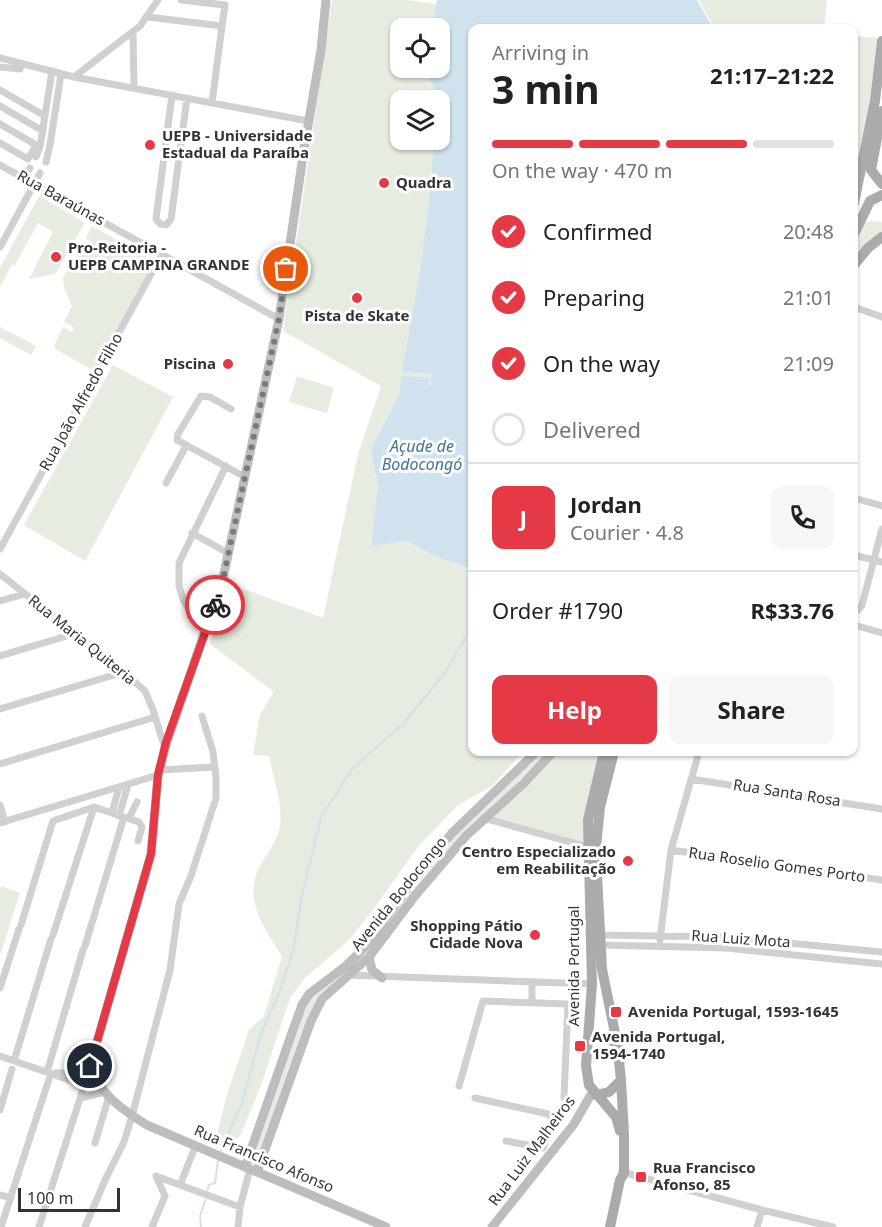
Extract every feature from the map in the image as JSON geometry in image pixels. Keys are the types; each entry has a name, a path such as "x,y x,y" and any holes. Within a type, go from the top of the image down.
{"main road":[{"path":"858,186 879,95 882,41"},
{"path":"882,111 871,170 882,184"},
{"path":"858,225 870,201 882,195"},
{"path":"858,260 882,237"},
{"name":"Avenida Portugal","path":"594,1093 587,1078 592,984 588,847 590,809 603,756"},
{"name":"Avenida Portugal","path":"613,756 603,792 596,848 602,969 617,1043 621,1080 624,1134 621,1174"},
{"path":"588,1040 602,1037 617,1043"},
{"path":"594,1093 609,1092 621,1080"},
{"path":"594,1093 616,1117 620,1130 621,1174 610,1227"}],"street":[{"path":"74,77 134,32 148,17 158,0"},
{"path":"182,0 225,5 212,103"},
{"path":"39,1227 81,1098 151,854 159,772 165,749 220,589 279,319 308,121 321,50 326,0"},
{"path":"148,17 222,26"},
{"path":"134,32 134,88"},
{"path":"0,58 74,77 308,121"},
{"path":"0,67 20,69 22,64"},
{"path":"52,71 37,156 46,161 61,74"},
{"path":"0,90 45,116"},
{"path":"172,95 156,219 160,224 166,225 171,219 187,98"},
{"path":"0,106 43,131"},
{"path":"0,124 38,146"},
{"path":"0,143 28,159 38,146"},
{"name":"Rua Baraúnas","path":"0,165 279,319"},
{"path":"23,178 30,168"},
{"path":"0,247 40,173"},
{"path":"88,224 93,216"},
{"name":"Rua João Alfredo Filho","path":"0,549 162,254"},
{"path":"858,308 882,317"},
{"path":"231,409 210,397 201,396 177,437 179,442 245,477"},
{"path":"165,483 186,446"},
{"path":"209,622 187,606 179,586 179,563 226,466"},
{"path":"858,499 882,506"},
{"path":"858,610 862,605 882,528"},
{"path":"192,533 228,553"},
{"path":"858,556 882,562"},
{"name":"Rua Maria Quiteria","path":"0,574 124,672 145,692 156,717 165,749"},
{"path":"0,601 25,594"},
{"path":"858,626 882,633"},
{"path":"0,656 74,634"},
{"path":"0,709 124,672"},
{"path":"86,1227 105,1178 124,1142 132,1116 170,970 179,904 191,876 216,798 213,752 202,716"},
{"path":"0,764 156,717"},
{"name":"Avenida Bodocongo","path":"238,1227 240,1207 250,1169 294,1028 309,994 359,953 452,833 532,756"},
{"name":"Avenida Bodocongo","path":"250,1169 315,1010 329,991 369,957 414,897 466,836 483,818 523,784 549,756"},
{"path":"659,945 671,850 698,756"},
{"path":"0,805 2,823 119,787 159,772 215,767"},
{"name":"Rua Santa Rosa","path":"691,779 882,809"},
{"path":"1,1227 49,1075 128,784"},
{"path":"119,787 121,816"},
{"path":"121,816 137,802"},
{"path":"14,1061 94,807"},
{"path":"0,988 53,821 94,807 141,824 138,841"},
{"path":"483,818 588,847"},
{"name":"Rua Roselio Gomes Porto","path":"671,850 882,880"},
{"name":"Rua Luiz Mota","path":"599,940 660,936 745,938 882,952"},
{"name":"Rua Luiz Mota","path":"599,940 756,950 882,964"},
{"path":"369,957 372,969 382,978"},
{"path":"347,975 592,984"},
{"path":"532,982 532,1002"},
{"path":"459,1086 483,1000 568,1004 564,1098"},
{"path":"0,1056 49,1075 85,1083"},
{"name":"Rua Francisco Afonso","path":"90,1066 95,1078 107,1094 132,1116 147,1125 386,1227"},
{"path":"0,1110 12,1069"},
{"name":"Rua Luiz Malheiros","path":"492,1227 554,1151 594,1093"},
{"path":"81,1098 107,1094 96,1143"},
{"path":"475,1098 548,1114 552,1118 552,1125 543,1148"},
{"path":"506,1141 554,1151"},
{"path":"180,1185 195,1147"},
{"path":"621,1174 833,1227"},
{"path":"152,1227 165,1196 156,1176 240,1207"},
{"path":"0,1195 11,1198"},
{"path":"757,1227 762,1210"}],"shaded area":[{"path":"332,0 407,0 436,4 433,18 390,18 390,78 428,78 433,86 433,90 390,90 390,150 433,150 431,185 420,270 403,372 433,374 431,386 428,386 430,378 399,395 378,433 371,455 378,485 371,546 408,541 435,556 468,568 468,756 519,756 492,786 458,805 417,848 350,939 305,978 290,998 261,1085 240,1136 226,1147 216,1139 226,1097 249,1030 264,1016 282,956 259,916 254,893 254,882 258,870 277,837 281,817 269,756 253,755 260,714 274,692 210,644 227,583 323,618 358,454 381,386 283,331"},
{"path":"699,0 827,0 824,24 712,24"},
{"path":"858,36 877,38 874,87 858,167"},
{"path":"39,196 85,223 55,274 29,279 53,232 38,223 0,287 0,268"},
{"path":"882,222 882,233 858,257 858,231 862,223"},
{"path":"92,226 154,261 96,372 57,350 54,346 63,327 72,332 74,330 64,322 72,306 64,288 63,278 83,244 90,242 86,238"},
{"path":"0,327 36,346 31,355 0,338"},
{"path":"113,365 173,397 85,561 24,525"},
{"path":"297,376 334,388 327,413 289,402"},
{"path":"535,756 545,756 473,825 368,956 315,1002 256,1167 250,1164 303,1009 309,998 349,966 456,833"},
{"path":"551,756 601,756 584,844 488,818"},
{"path":"1,886 20,893 0,955 0,891"}],"water":[{"name":"Açude de Bodocongó","path":"437,0 697,0 711,24 468,24 468,568 435,556 408,541 371,546 378,485 371,455 372,446 399,395 402,376 430,378 428,386 431,385 432,374 402,372 420,270 431,185 433,150 450,150 450,90 433,90 428,78 450,78 450,18 433,18"}],"waterway":[{"path":"220,1154 242,1103 261,1033 280,991 294,948 301,899 321,817 353,768 404,723 446,671 468,634"},
{"path":"207,1192 209,1185 215,1183 218,1160"},
{"path":"201,1227 200,1216 206,1198"}],"way so far":[{"path":"215,605 223,579 279,319 286,269"}],"place":[{"name":"UEPB - Universidade Estadual da Paraíba","path":"150,145"},
{"name":"Quadra","path":"384,183"},
{"name":"Pro-Reitoria - UEPB CAMPINA GRANDE","path":"56,257"},
{"name":"Pista de Skate","path":"357,298"},
{"name":"Piscina","path":"228,364"},
{"name":"Centro Especializado em Reabilitação","path":"628,861"},
{"name":"Shopping Pátio Cidade Nova","path":"535,935"},
{"name":"Avenida Portugal, 1593-1645","path":"616,1012"},
{"name":"Avenida Portugal, 1594-1740","path":"580,1046"},
{"name":"Rua Francisco Afonso, 85","path":"641,1177"}],"route":[{"path":"90,1066 151,854 158,775 166,742 215,605"}]}
